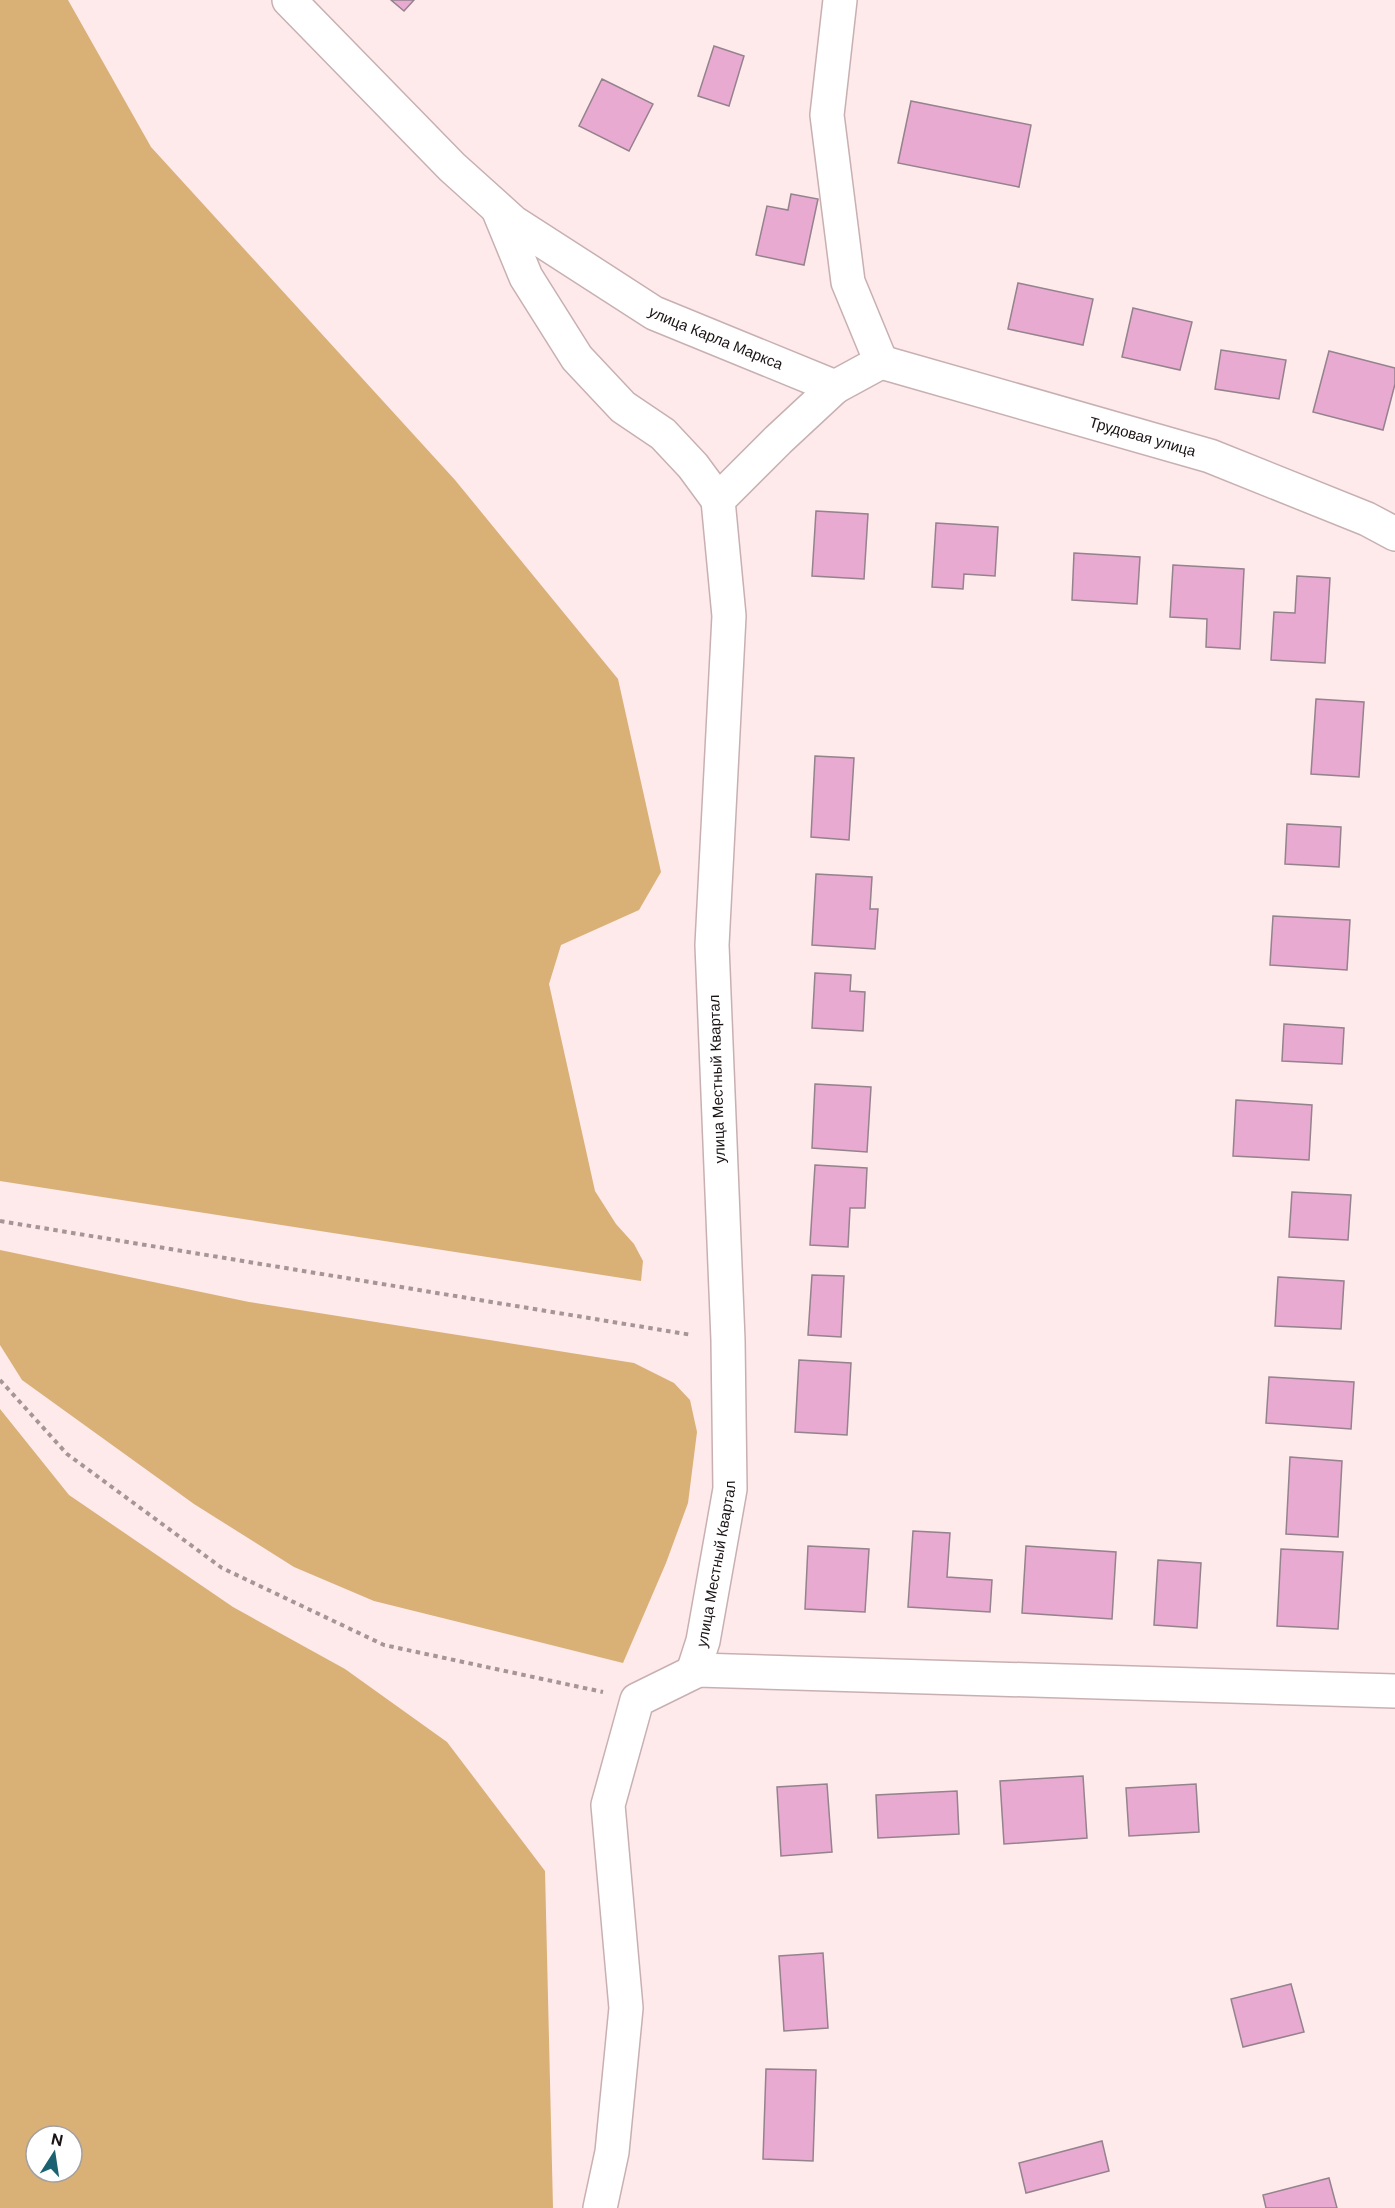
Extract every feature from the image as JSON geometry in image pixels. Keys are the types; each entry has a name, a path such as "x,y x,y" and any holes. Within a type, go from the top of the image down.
{"street":[{"name":"улица Карла Маркса","path":"289,0 452,167 513,222 654,313 835,387"},
{"path":"497,208 526,278 577,358 623,407 663,434 724,494 835,387 881,362 848,282 827,115 840,0"},
{"name":"Трудовая улица","path":"881,362 1210,456 1367,519 1395,534"},
{"name":"улица Местный Квартал","path":"693,1672 703,1641 730,1490 728,1340 712,945 729,616 724,494"},
{"path":"600,2208 612,2152 626,2008 608,1805 637,1700 698,1670 1395,1691"}],"path":[{"path":"0,1221 728,1340"},
{"path":"0,1380 67,1454 222,1568 384,1645 637,1700"}],"shaded area":[{"path":"0,0 68,0 151,147 455,480 618,679 661,872 639,910 561,945 549,984 595,1191 616,1224 634,1244 643,1261 641,1281 0,1181"},
{"path":"0,1250 249,1302 634,1363 674,1383 690,1400 697,1432 688,1503 666,1563 623,1663 374,1601 294,1567 194,1504 22,1380 0,1345"},
{"path":"0,1409 69,1495 233,1607 345,1669 447,1742 545,1871 553,2208 0,2208"}],"building":[{"path":"391,0 414,0 404,11"},
{"path":"714,46 744,56 729,106 698,96"},
{"path":"602,79 653,104 629,151 579,126"},
{"path":"911,101 1031,125 1019,187 898,163"},
{"path":"791,194 818,199 804,265 756,255 767,206 788,210"},
{"path":"1018,283 1093,299 1083,345 1008,329"},
{"path":"1133,308 1192,322 1180,370 1122,357"},
{"path":"1221,350 1286,360 1279,399 1215,389"},
{"path":"1329,351 1395,368 1395,384 1383,430 1313,412"},
{"path":"816,511 868,514 864,579 812,576"},
{"path":"936,523 998,527 995,576 964,574 963,589 932,587"},
{"path":"1074,553 1140,557 1137,604 1072,600"},
{"path":"1173,565 1244,569 1240,649 1206,647 1207,619 1170,617"},
{"path":"1297,576 1330,578 1325,663 1271,660 1274,612 1295,613"},
{"path":"1316,699 1364,702 1359,777 1311,774"},
{"path":"815,756 854,758 849,840 811,837"},
{"path":"1287,824 1341,827 1339,867 1285,864"},
{"path":"816,874 872,877 870,909 878,909 875,949 812,945"},
{"path":"1273,916 1350,920 1347,970 1270,965"},
{"path":"815,973 851,975 850,991 865,992 863,1031 812,1028"},
{"path":"1284,1024 1344,1028 1342,1064 1282,1061"},
{"path":"815,1084 871,1087 867,1152 812,1148"},
{"path":"1236,1100 1312,1105 1309,1160 1233,1156"},
{"path":"815,1165 867,1168 865,1208 850,1208 848,1247 810,1245"},
{"path":"1292,1192 1351,1195 1348,1240 1289,1237"},
{"path":"812,1275 844,1276 841,1337 808,1335"},
{"path":"1278,1277 1344,1281 1341,1329 1275,1326"},
{"path":"799,1360 851,1363 847,1435 795,1432"},
{"path":"1269,1377 1354,1382 1351,1429 1266,1423"},
{"path":"1290,1457 1342,1461 1338,1537 1286,1534"},
{"path":"913,1531 950,1533 947,1577 992,1580 990,1612 908,1607"},
{"path":"808,1546 869,1549 865,1612 805,1609"},
{"path":"1026,1546 1116,1552 1112,1619 1022,1613"},
{"path":"1281,1549 1343,1552 1338,1629 1277,1626"},
{"path":"1158,1560 1201,1563 1197,1628 1154,1625"},
{"path":"1083,1776 1087,1838 1004,1844 1000,1781"},
{"path":"827,1784 832,1852 781,1856 777,1787"},
{"path":"1196,1784 1199,1832 1129,1836 1126,1788"},
{"path":"957,1791 959,1834 878,1838 876,1795"},
{"path":"823,1953 828,2028 784,2031 779,1956"},
{"path":"1291,1984 1304,2032 1243,2047 1231,1999"},
{"path":"766,2069 816,2070 813,2161 763,2159"},
{"path":"1102,2141 1109,2171 1026,2193 1019,2163"},
{"path":"1329,2178 1337,2208 1266,2208 1263,2195"}]}
